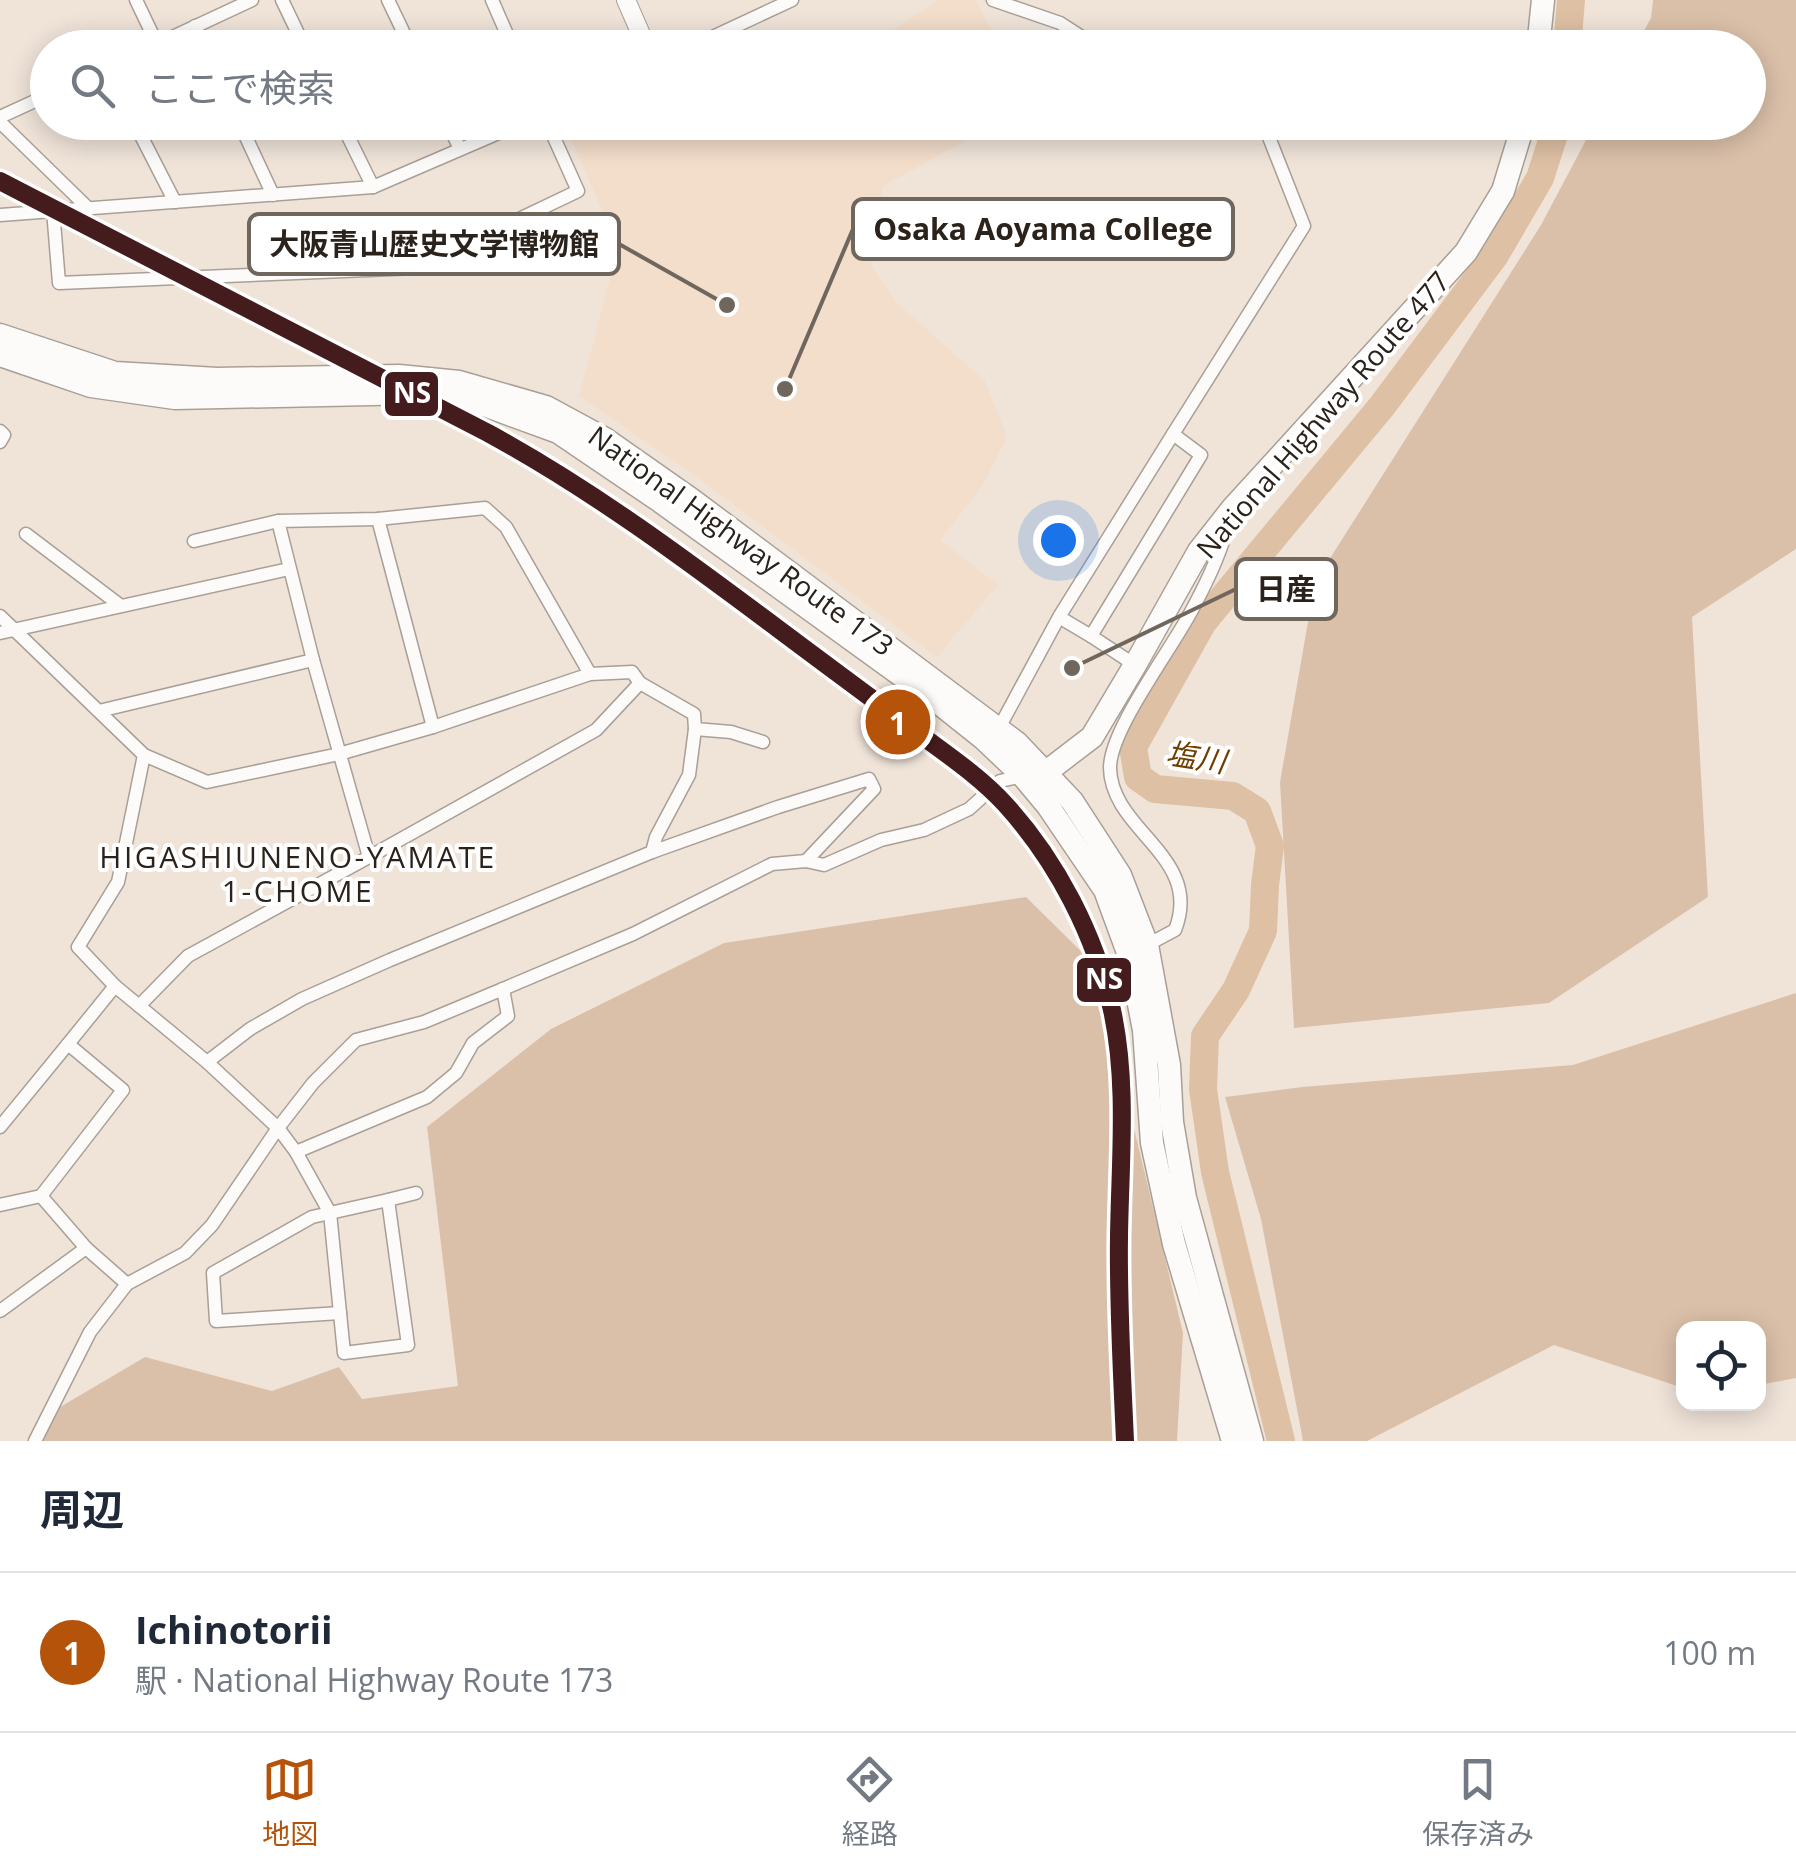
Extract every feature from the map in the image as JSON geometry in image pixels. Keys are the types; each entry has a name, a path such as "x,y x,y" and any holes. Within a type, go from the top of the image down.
{"highway":[{"path":"1540,30 1543,0"},
{"name":"National Highway Route 477","path":"1034,774 1092,737 1199,550 1466,252 1503,190 1518,140"},
{"name":"National Highway Route 173","path":"0,335 115,373 216,379 399,376 459,382 546,407 605,439 692,500 999,728 1034,774 1048,806 1104,890 1130,958 1144,1030 1152,1143 1174,1244 1234,1441"},
{"name":"National Highway Route 173","path":"0,355 91,386 175,398 418,393 486,406 558,432 660,500 1072,801 1120,876 1147,945 1169,1066 1172,1122 1184,1198 1252,1441"}],"street":[{"path":"136,0 147,30"},
{"path":"187,30 252,0"},
{"path":"282,0 296,30"},
{"path":"388,0 402,30"},
{"path":"492,0 505,30"},
{"path":"626,0 640,30"},
{"path":"720,30 760,7 792,0"},
{"path":"993,0 1071,30"},
{"path":"195,26 197,30"},
{"path":"30,103 0,119 88,208"},
{"path":"143,140 175,202"},
{"path":"248,140 273,195"},
{"path":"350,140 373,188"},
{"path":"456,140 460,149"},
{"path":"0,215 373,188 481,140"},
{"path":"53,210 59,283 416,268 578,191 556,140"},
{"path":"999,728 1058,617 1304,226 1270,140"},
{"path":"0,432 4,435 0,442"},
{"path":"1091,636 1201,455 1173,434"},
{"path":"194,541 278,522 485,508 506,526 590,674"},
{"path":"1147,945 1175,930 1180,919 1180,897 1173,869 1126,812 1114,789 1110,766 1116,742 1137,701 1194,607 1224,540 1232,509"},
{"path":"378,518 433,727"},
{"path":"278,522 369,856"},
{"path":"26,534 120,606"},
{"path":"0,633 288,569"},
{"path":"0,616 144,756 206,782 339,754 590,674 632,672 640,683 694,714 689,775 652,852"},
{"path":"1058,617 1135,665"},
{"path":"100,710 313,660"},
{"path":"139,1006 188,956 596,730 640,683"},
{"path":"694,729 731,732 763,742"},
{"path":"144,756 118,882 78,948 278,1128 296,1152 330,1213 344,1353 408,1344 388,1200"},
{"path":"35,1441 90,1332 128,1284 185,1253 212,1225 313,1083 356,1040 424,1022 503,990 633,934 772,864 824,864 881,840 924,830 968,810 1000,782 1034,774"},
{"path":"207,1062 250,1029 302,998 390,960 652,852 778,806 869,779 874,790 806,861"},
{"path":"0,1126 116,986"},
{"path":"296,1152 427,1098 456,1073 472,1043 508,1016 503,990"},
{"path":"0,1205 41,1196 123,1090 68,1044"},
{"path":"340,1312 216,1321 212,1273 312,1217 416,1192"},
{"path":"41,1196 86,1248 128,1284"},
{"path":"2,1307 86,1248"}],"shaded area":[{"path":"938,0 976,0 990,30 893,30"},
{"path":"1653,0 1796,0 1796,549 1692,617 1708,897 1549,1003 1294,1028 1280,782 1315,582 1541,225 1586,140 1766,140 1766,30 1644,30 1651,18"},
{"path":"572,140 967,140 883,186 871,266 897,303 985,381 1007,437 983,485 940,540 998,585 937,657 690,472 579,396 615,260 601,208"},
{"path":"1026,897 1095,965 1183,1333 1177,1441 38,1441 55,1410 145,1357 272,1391 339,1367 362,1399 458,1386 427,1127 551,1029 724,943"},
{"path":"1796,993 1796,1378 1766,1384 1766,1321 1676,1321 1676,1386 1554,1345 1367,1441 1303,1441 1261,1219 1225,1097 1573,1065"}],"waterway":[{"name":"塩川","path":"1568,30 1571,0"},
{"name":"塩川","path":"1281,1441 1215,1172 1203,1089 1205,1036 1236,990 1263,931 1270,846 1257,811 1233,796 1155,789 1138,777 1133,747 1203,622 1382,406 1495,255 1540,178 1552,140"}],"transit line":[{"name":"NS","path":"0,181 488,433 578,486 949,755 1005,804 1041,850 1072,900 1095,954 1112,1010 1122,1094 1119,1288 1125,1441"}],"place":[{"name":"大阪青山歴史文学博物館","path":"727,305"},
{"name":"Osaka Aoyama College","path":"785,389"},
{"name":"日産","path":"1072,668"},
{"name":"Ichinotorii","path":"898,722"}],"district":[{"name":"HIGASHIUNENO-YAMATE 1-CHOME","path":"298,875"}]}
